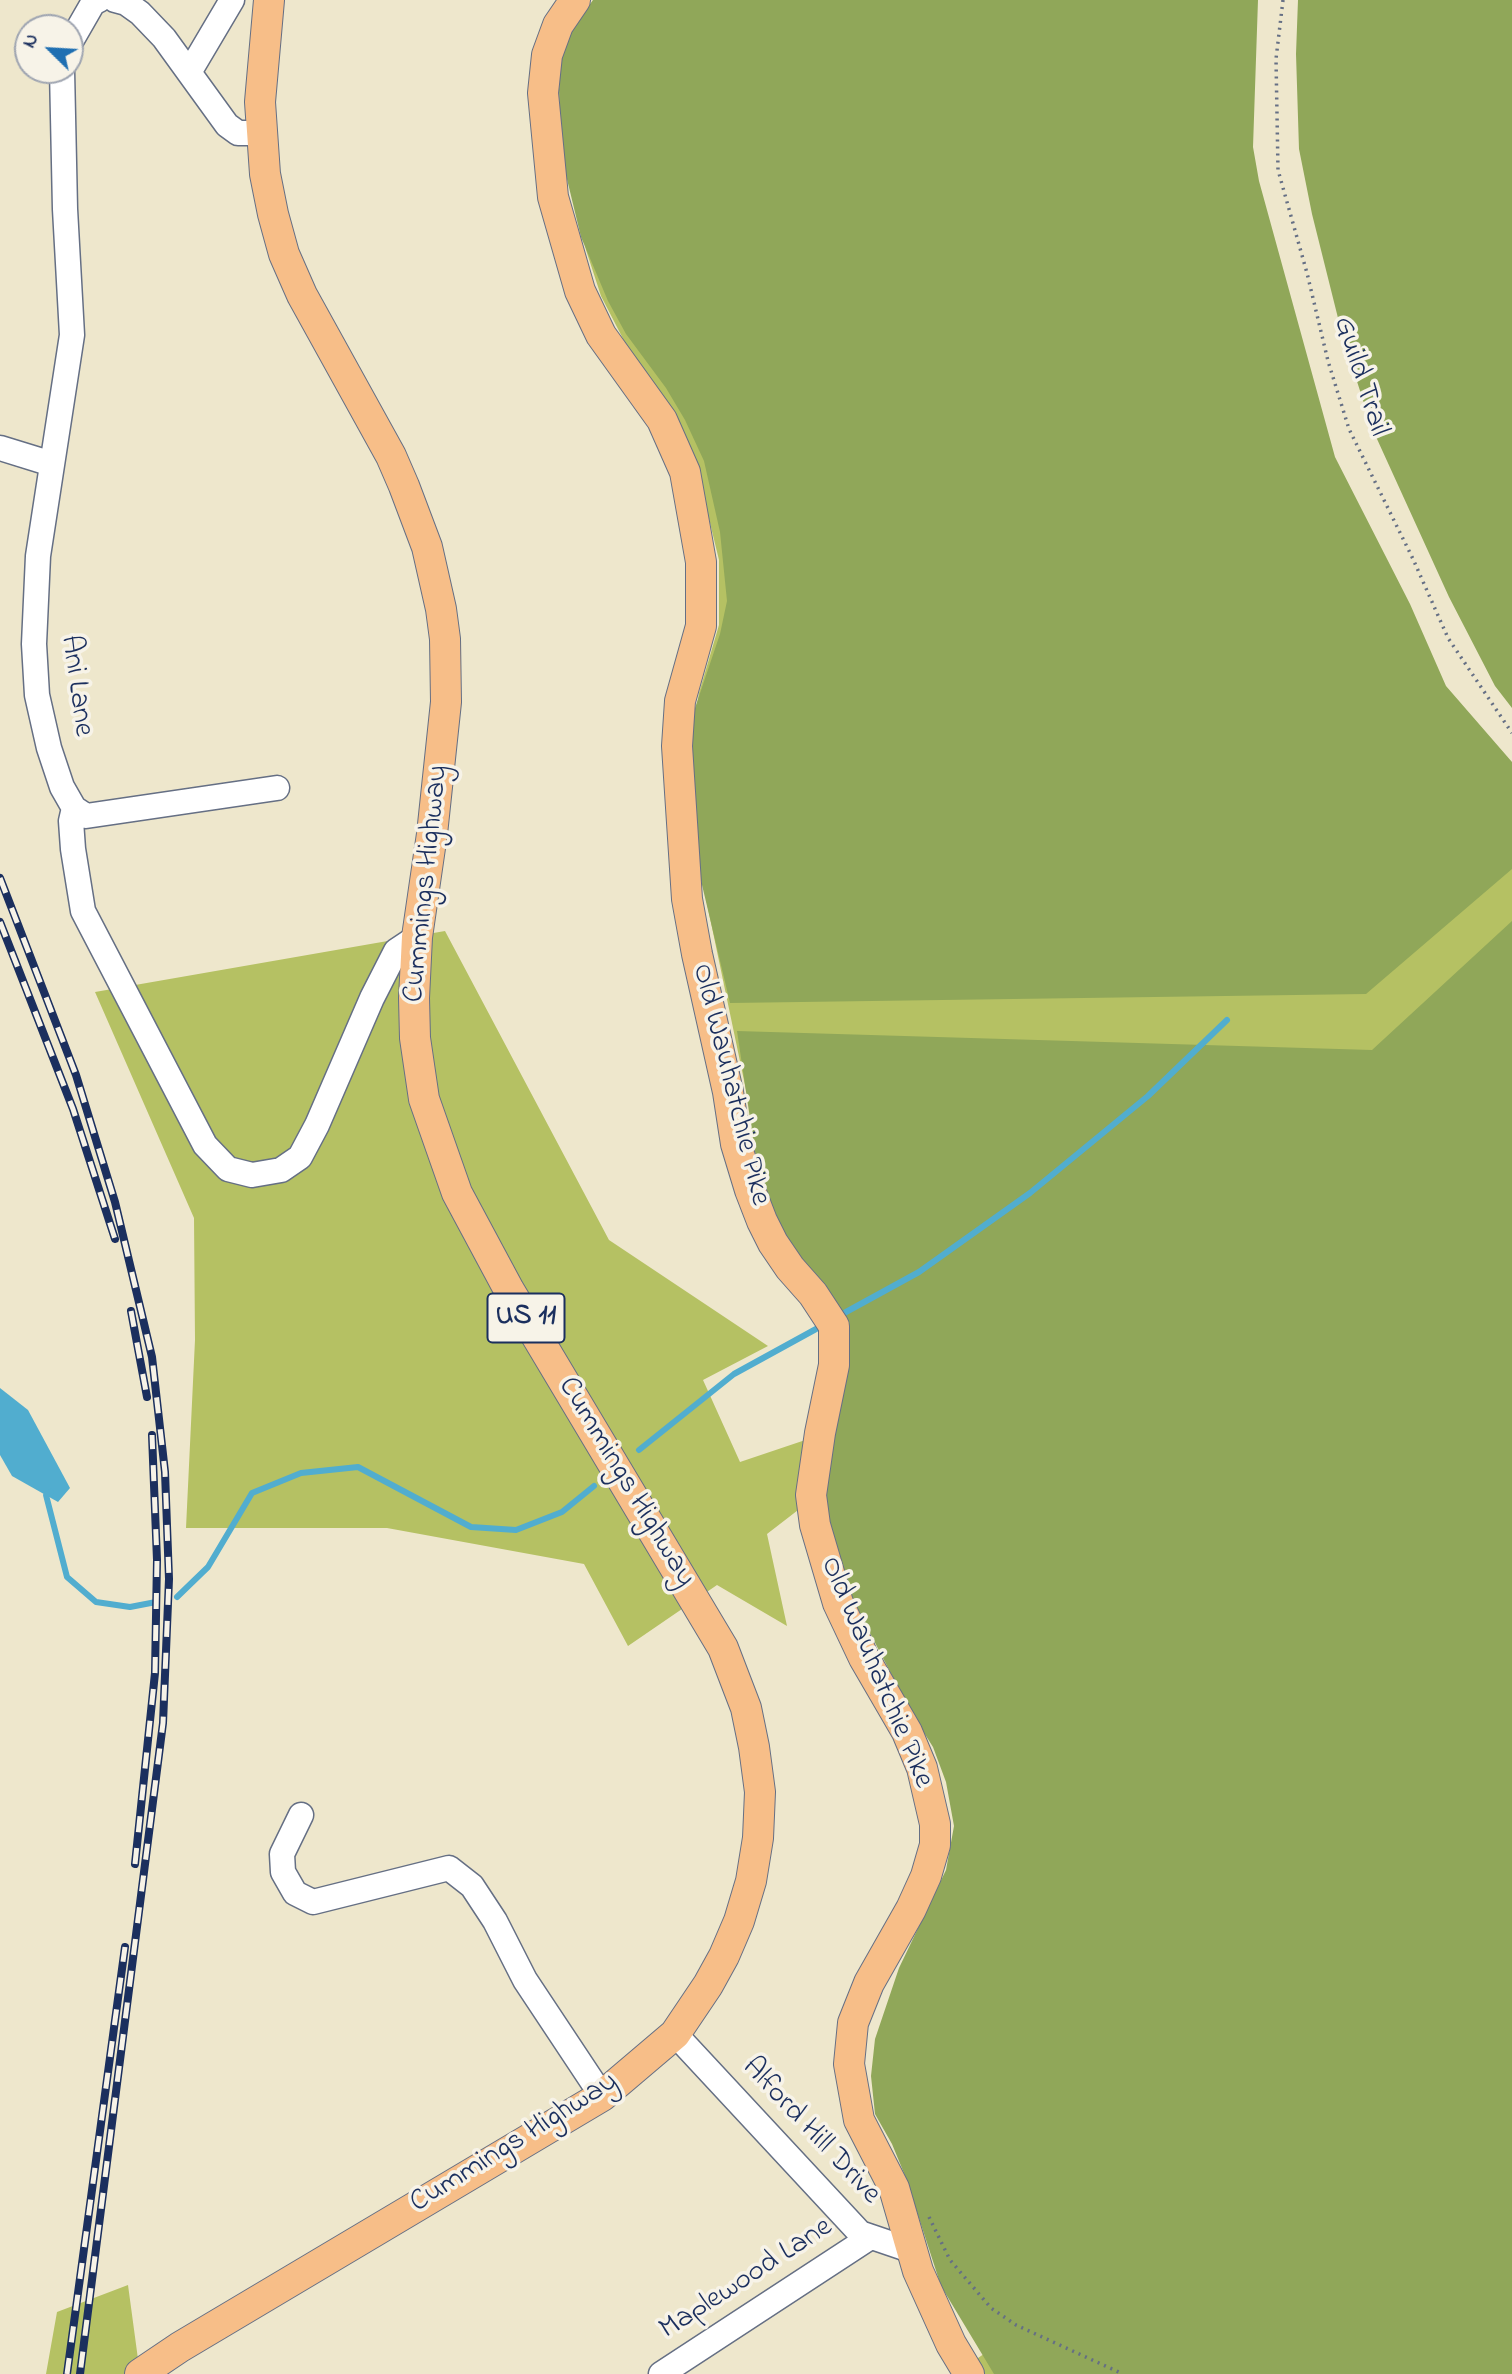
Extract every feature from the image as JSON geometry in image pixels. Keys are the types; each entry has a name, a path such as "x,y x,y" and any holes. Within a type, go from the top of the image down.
{"main road":[{"name":"Cummings Highway","path":"140,2374 181,2360 602,2096 675,2034 724,1956 751,1881 758,1838 760,1793 754,1748 746,1708 723,1648 509,1290 457,1194 424,1099 415,1038 414,998 418,937 446,702 445,639 441,609 427,547 396,466 309,308 284,254 265,174 260,102 270,0"},
{"name":"Old Wauhatchie Pike","path":"575,0 558,25 547,54 543,93 553,197 580,291 601,335 662,420 685,472 701,562 701,626 680,701 677,746 687,899 697,954 728,1092 736,1144 750,1190 773,1243 834,1326 834,1366 811,1495 815,1525 838,1603 864,1658 907,1732 922,1768 935,1824 935,1845 926,1876 911,1909 869,1983 853,2023 849,2064 859,2120 894,2188 924,2283 951,2343 969,2374"}],"street":[{"path":"84,19 93,3 99,0"},
{"path":"115,0 126,3 140,13 164,38 227,124 238,133 262,133"},
{"path":"190,71 232,0"},
{"name":"Ani Lane","path":"62,84 65,209 72,335 38,556 34,645 37,695 49,748 62,787 74,808"},
{"path":"0,448 52,464"},
{"path":"276,788 86,816 74,808 71,821 83,911 205,1145 228,1168 253,1175 281,1170 300,1157 396,950 418,937"},
{"path":"301,1815 282,1854 283,1872 295,1893 313,1902 449,1868 472,1886 495,1921 531,1989 602,2096"},
{"name":"Alford Hill Drive","path":"675,2034 860,2233 913,2251"},
{"name":"Maplewood Lane","path":"661,2374 869,2238"}],"path":[{"name":"Guild Trail","path":"1283,0 1276,59 1278,170 1349,429 1413,559 1448,638 1512,733"},
{"path":"926,2212 950,2260 991,2308 1016,2325 1123,2374"}],"green space":[{"path":"593,0 1258,0 1253,147 1259,181 1335,457 1410,604 1446,686 1512,762 1512,869 1366,994 730,1003 698,868 689,754 694,711 720,634 727,601 720,532 704,461 666,388 626,334 608,301 581,237 566,175 560,127 561,58 569,33"},
{"path":"1298,0 1512,0 1512,708 1495,686 1449,597 1372,428 1343,338 1299,149 1296,54"},
{"path":"576,198 1512,822 1512,2374 955,2374 991,2349 969,2163 951,1392 767,1534 787,1626 717,1585 628,1646 584,1564 387,1528 186,1528 195,1340 194,1218 95,992 445,931 609,1240 768,1346 703,1380 740,1462 841,1428 857,1320 764,1176 701,875 691,741 699,693 719,625 719,560 703,494 601,296 586,250"},
{"path":"1512,921 1512,2374 994,2374 941,2286 906,2178 892,2144 875,2114 871,2076 875,2039 899,1968 946,1870 954,1826 946,1782 933,1747 911,1712 844,1583 821,1506 825,1463 844,1386 763,1183 755,1152 737,1031 1372,1050"},
{"path":"128,2285 140,2374 46,2374 57,2312"}],"water":[{"path":"0,1388 28,1410 70,1488 58,1502 12,1476 0,1455"}],"waterway":[{"path":"846,1312 919,1272 1030,1193 1148,1096 1227,1020"},
{"path":"639,1450 734,1374 816,1329"},
{"path":"177,1597 208,1567 252,1493 301,1473 358,1467 471,1527 516,1530 562,1512 594,1486"},
{"path":"51,1492 46,1495 67,1577 96,1602 130,1607 156,1602"}],"railway":[{"path":"0,878 76,1075 115,1202 152,1357 165,1472 169,1579 163,1723 80,2374"},
{"path":"0,922 73,1109 115,1239"},
{"path":"131,1311 147,1397"},
{"path":"135,1864 155,1673 157,1560 152,1435"},
{"path":"67,2374 125,1947"}]}
